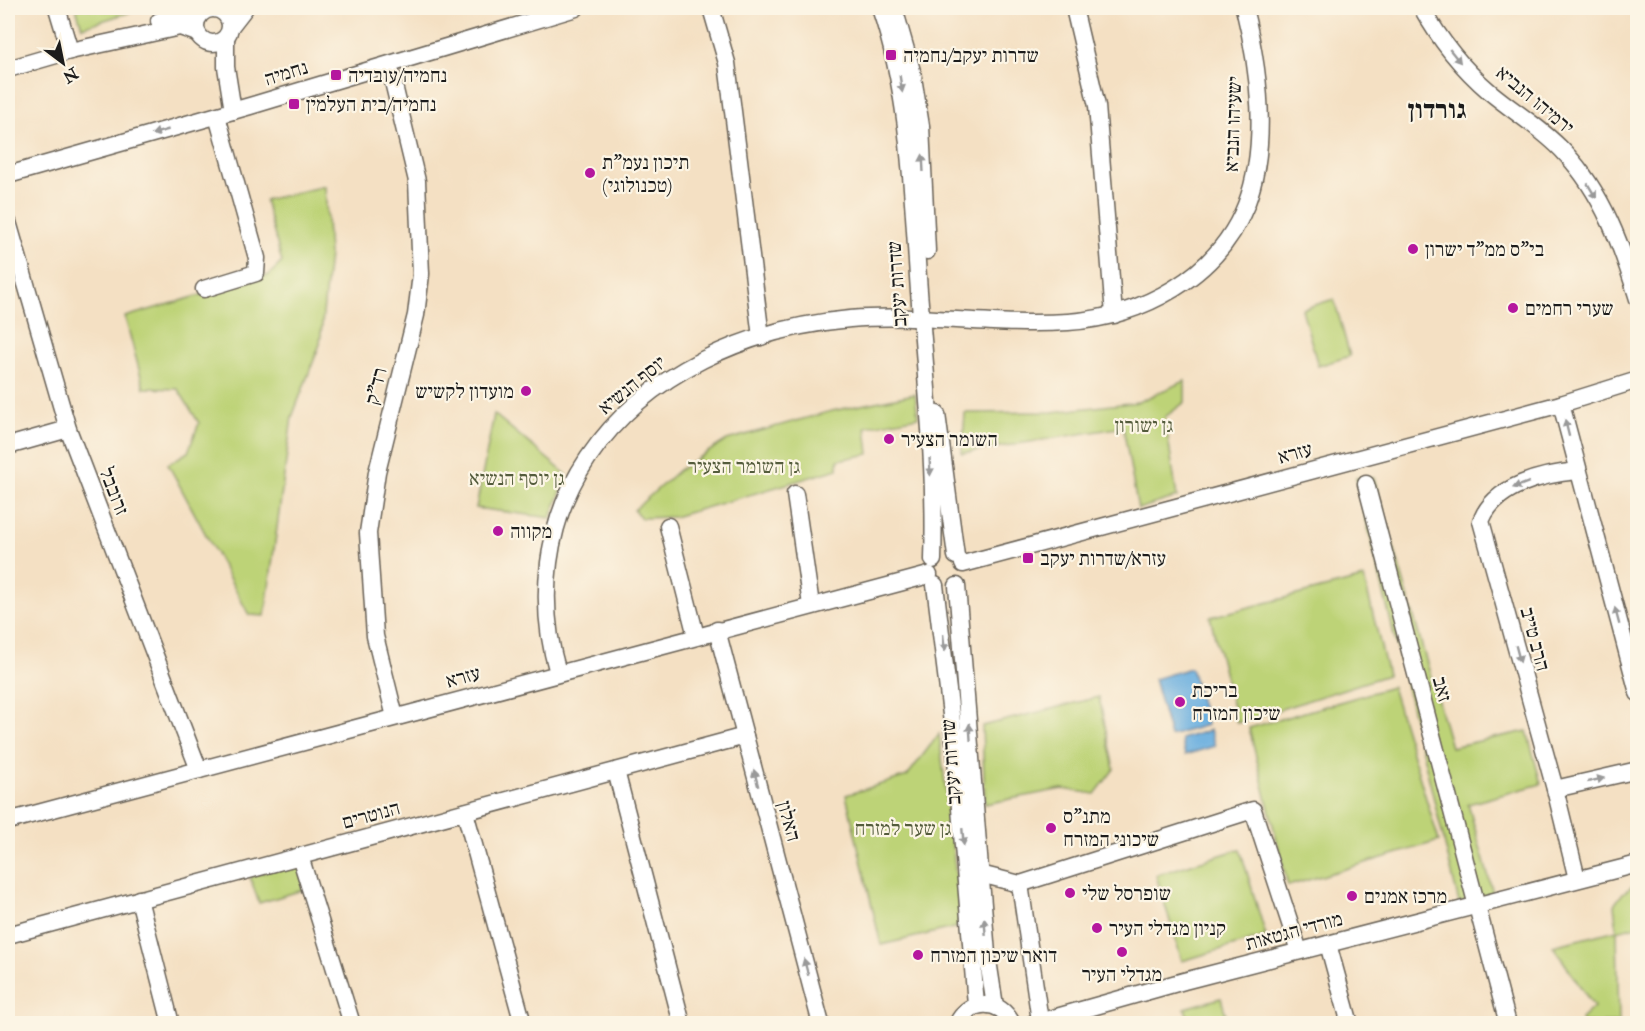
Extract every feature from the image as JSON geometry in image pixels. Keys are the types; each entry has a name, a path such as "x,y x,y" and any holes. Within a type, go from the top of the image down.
{"street":[{"path":"57,8 70,51"},
{"path":"216,35 245,8"},
{"name":"נחמיה","path":"8,176 576,8"},
{"path":"711,8 727,63 761,337"},
{"name":"שדרות יעקב","path":"880,8 900,76 936,404 959,560"},
{"name":"שדרות יעקב","path":"894,8 912,71 921,126 934,535 932,573 955,747 976,1005"},
{"path":"1074,8 1097,106 1114,315"},
{"name":"ישעיהו הנביא","path":"926,319 1036,324 1099,319 1148,303 1179,286 1206,264 1227,239 1245,206 1256,167 1259,90 1254,48 1244,8"},
{"name":"ירמיהו הנביא","path":"1422,8 1456,58 1490,92 1538,127 1580,170 1614,229 1638,299"},
{"path":"88,47 170,17 211,9 225,13 216,35"},
{"path":"211,9 196,21 216,35 226,67 233,111"},
{"path":"8,69 70,51 180,27 216,35"},
{"name":"רד\"ק","path":"389,64 417,181 420,274 416,315 377,472 368,533 375,636 395,717"},
{"path":"204,289 256,273 257,258 217,116"},
{"name":"זרובבל","path":"8,222 68,429 198,770"},
{"name":"יוסף הנשיא","path":"558,673 549,641 547,574 558,527 579,471 611,427 665,382 712,354 761,337 849,319 926,319"},
{"name":"עזרא","path":"959,560 1561,404 1638,380"},
{"path":"1561,404 1638,693"},
{"path":"8,446 68,429"},
{"name":"הרב טייב","path":"1577,879 1555,789 1481,521 1486,509 1495,498 1513,488 1559,473 1578,471"},
{"name":"זאב","path":"1365,484 1508,1023"},
{"path":"795,494 810,605"},
{"path":"668,526 696,636"},
{"path":"946,554 959,560 964,574 957,586 946,589 932,573 946,554"},
{"name":"עזרא","path":"8,822 932,573"},
{"name":"שדרות יעקב","path":"957,586 987,954 995,1006"},
{"name":"האלון","path":"717,630 821,1023"},
{"name":"הנוטרים","path":"8,935 745,736"},
{"path":"1555,789 1638,770"},
{"path":"615,771 682,1023"},
{"path":"980,873 1020,884 1253,810 1299,951"},
{"path":"465,812 523,1023"},
{"path":"300,856 352,1023"},
{"name":"מורדי הגטאות","path":"1036,1022 1299,951 1638,864"},
{"path":"1020,884 1036,1022"},
{"path":"139,899 171,1023"},
{"path":"1328,944 1350,1023"},
{"path":"957,1023 967,1010 976,1005 995,1006 1007,1014 1012,1023"}],"green space":[{"path":"76,8 144,8 82,27"},
{"path":"325,186 329,254 320,344 292,417 265,616 249,615 168,464 188,452 199,423 178,389 144,388 125,317 269,275 282,262 265,200"},
{"path":"1334,299 1350,356 1318,366 1302,309"},
{"name":"גן ישורון","path":"1185,381 1185,402 1165,417 1177,497 1138,509 1123,427 962,453 965,413 1052,412 1138,402"},
{"name":"גן השומר הצעיר","path":"915,394 918,417 866,427 869,454 838,460 838,469 674,517 641,518 634,510 679,470 727,440 832,411"},
{"name":"גן יוסף הנשיא","path":"494,414 567,475 551,518 476,508"},
{"path":"1356,478 1374,478 1451,747 1527,731 1541,784 1468,804 1493,893 1459,903"},
{"path":"1364,578 1388,675 1237,723 1210,617"},
{"path":"1392,687 1439,841 1288,886 1249,728"},
{"path":"1099,697 1114,769 1095,794 1062,789 985,804 982,726"},
{"name":"גן שער למזרח","path":"939,734 962,926 881,945 846,795 907,776"},
{"path":"1240,849 1266,936 1182,961 1156,875"},
{"path":"299,861 306,889 259,903 250,877"},
{"path":"1637,883 1637,926 1617,931 1619,1023 1582,1023 1581,1019 1594,1007 1553,946 1617,930 1614,905 1623,893"},
{"path":"1221,998 1228,1023 1189,1023 1185,1008"}],"water":[{"name":"בריכת שיכון המזרח","path":"1191,668 1207,725 1170,736 1154,679"},
{"path":"1210,730 1215,746 1185,755 1181,739"}],"place":[{"name":"שדרות יעקב/נחמיה","path":"891,55"},
{"name":"נחמיה/עובדיה","path":"336,75"},
{"name":"נחמיה/בית העלמין","path":"294,104"},
{"name":"תיכון נעמ\"ת (טכנולוגי)","path":"590,173"},
{"name":"בי\"ס ממ\"ד ישרון","path":"1413,249"},
{"name":"שערי רחמים","path":"1513,308"},
{"name":"מועדון לקשיש","path":"526,391"},
{"name":"השומר הצעיר","path":"889,439"},
{"name":"מקווה","path":"498,531"},
{"name":"עזרא/שדרות יעקב","path":"1028,558"},
{"name":"בריכת שיכון המזרח","path":"1180,702"},
{"name":"מתנ\"ס שיכוני המזרח","path":"1051,828"},
{"name":"שופרסל שלי","path":"1070,893"},
{"name":"מרכז אמנים","path":"1352,896"},
{"name":"קניון מגדלי העיר","path":"1097,928"},
{"name":"מגדלי העיר","path":"1122,952"},
{"name":"דואר שיכון המזרח","path":"918,955"}],"district":[{"name":"גורדון","path":"1437,110"}]}
